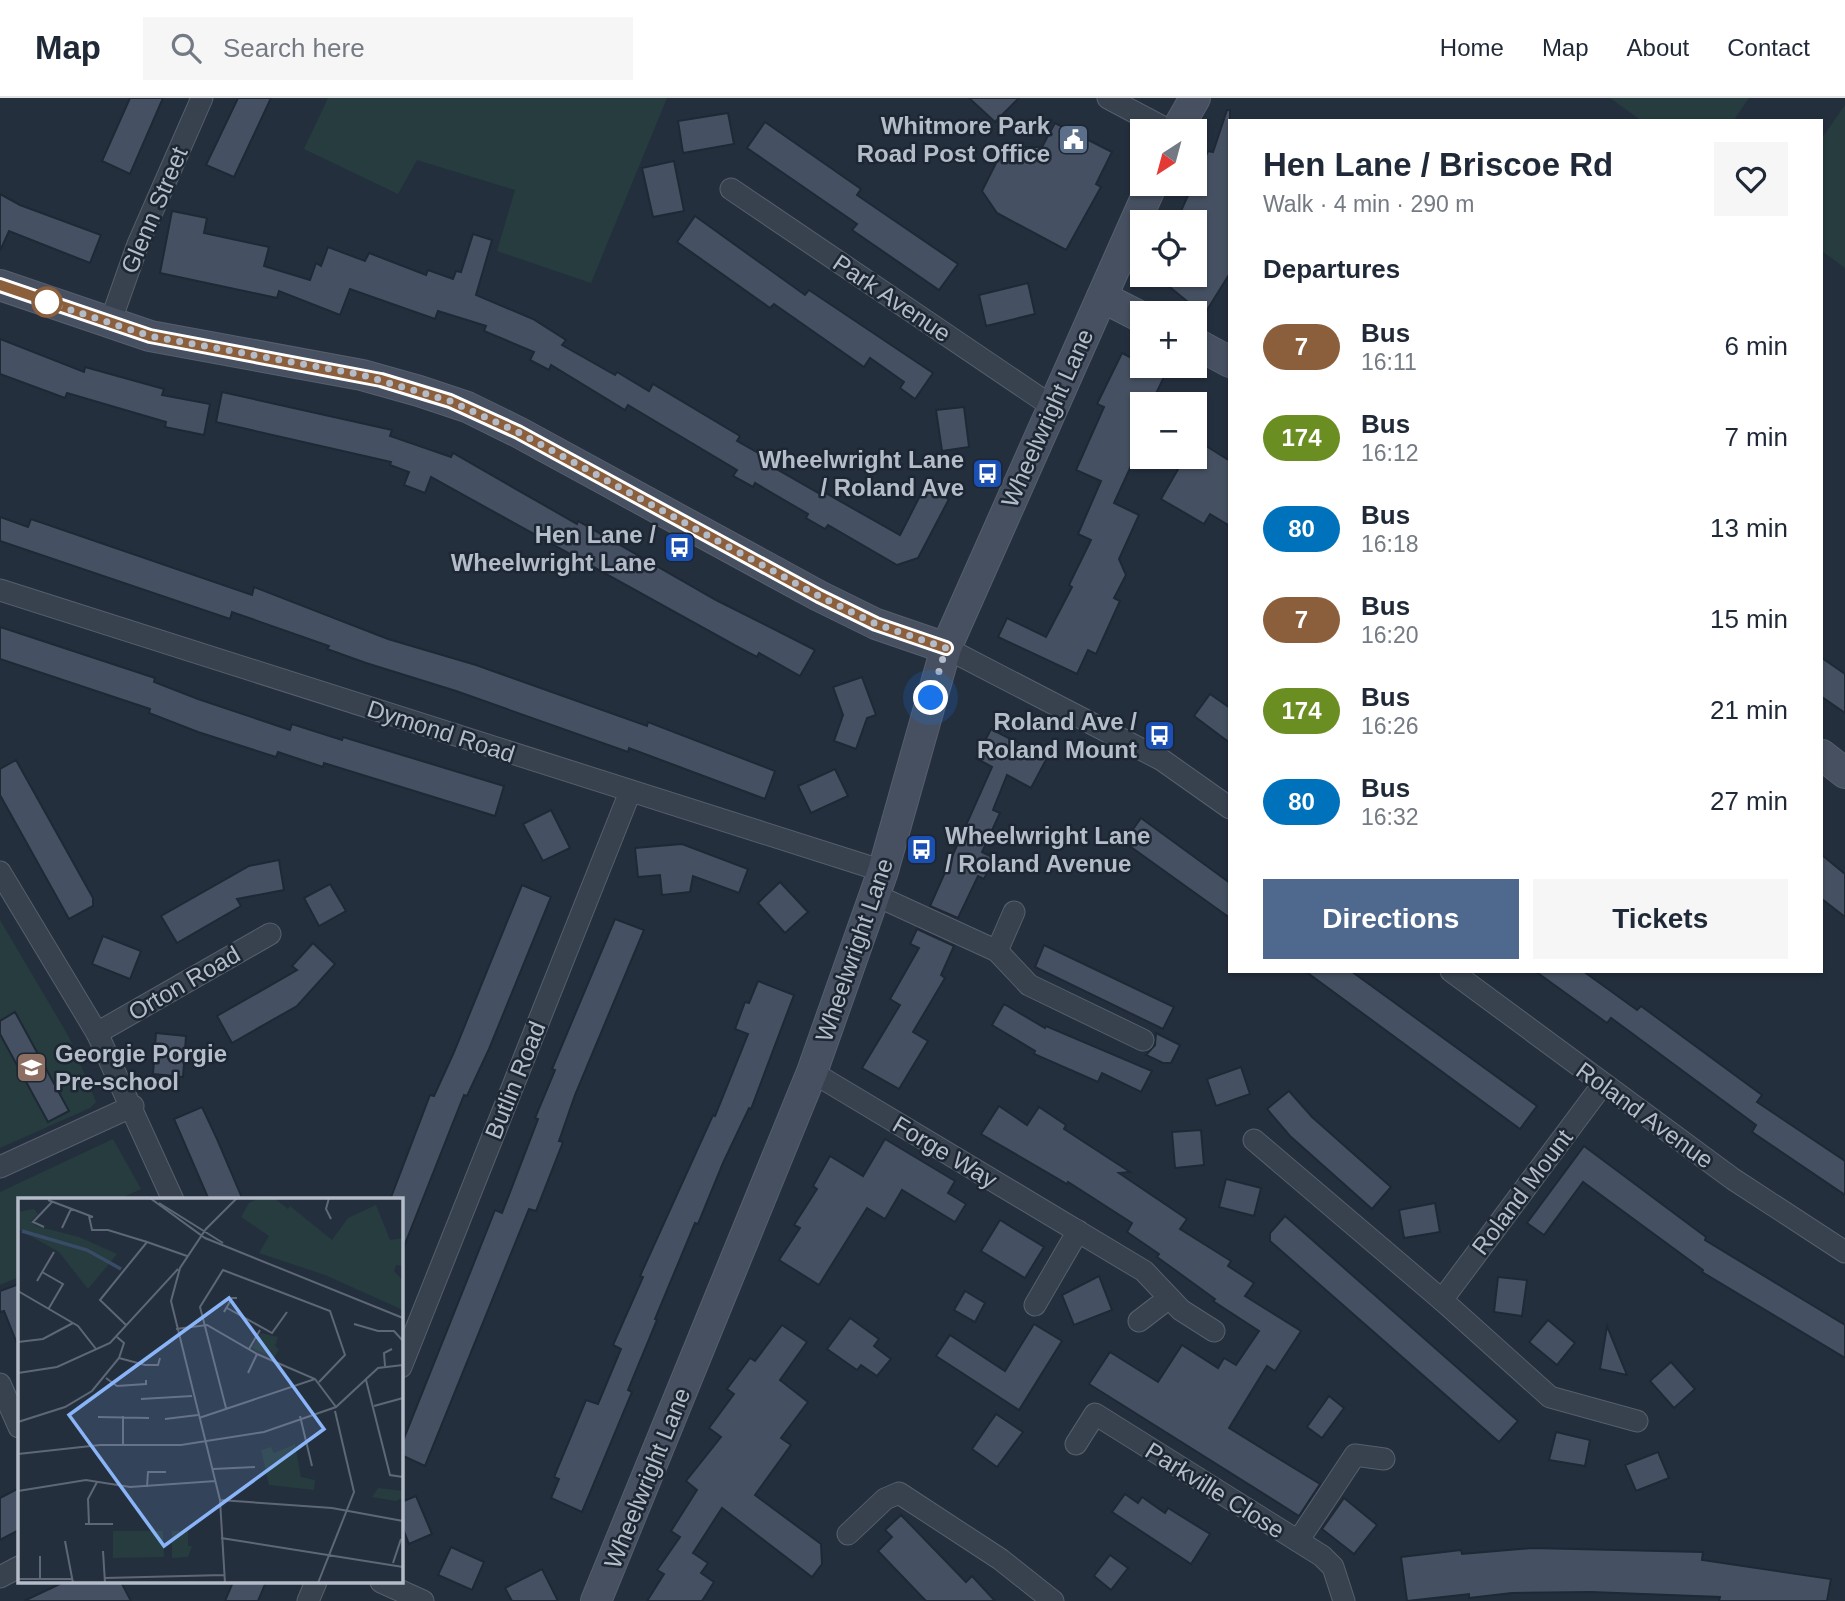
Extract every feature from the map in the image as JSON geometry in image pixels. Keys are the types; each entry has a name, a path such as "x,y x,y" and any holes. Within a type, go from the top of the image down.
{"street":[{"name":"Glenn Street","path":"110,323 138,244 202,98"},
{"path":"1108,98 1147,119"},
{"path":"1183,119 1195,98"},
{"name":"Park Avenue","path":"731,189 1053,407"},
{"name":"Wheelwright Lane","path":"596,1601 812,1072 879,883 946,648 1147,196"},
{"path":"0,285 150,336 362,375 467,408 518,432 819,596 876,624 946,648 1162,760 1228,807"},
{"path":"1102,297 1130,311"},
{"path":"1207,350 1228,361"},
{"name":"Dymond Road","path":"0,590 630,792 879,883 997,951"},
{"path":"1823,756 1845,773"},
{"name":"Butlin Road","path":"402,1364 630,792"},
{"path":"0,872 97,1033 133,1106 172,1198"},
{"path":"1014,912 997,951 1029,985 1143,1040"},
{"name":"Orton Road","path":"97,1033 270,934"},
{"name":"Roland Avenue","path":"1454,973 1773,1208 1845,1252"},
{"name":"Forge Way","path":"812,1072 1144,1271 1169,1298 1214,1331"},
{"name":"Roland Mount","path":"1442,1300 1602,1084"},
{"path":"0,1167 133,1106"},
{"path":"1254,1140 1442,1300 1550,1397 1637,1421"},
{"path":"1035,1305 1077,1231"},
{"path":"1139,1321 1169,1298"},
{"path":"0,1384 18,1425"},
{"name":"Parkville Close","path":"1076,1444 1095,1414 1322,1556 1333,1567 1344,1601"},
{"path":"1298,1541 1355,1455 1384,1459"},
{"path":"848,1534 885,1499 899,1493 1000,1559 1053,1601"},
{"path":"0,1577 18,1568"},
{"path":"308,1601 315,1584"},
{"path":"385,1584 423,1601"}],"green space":[{"path":"328,98 667,98 591,283 497,251 515,190 417,160 398,194 304,149"},
{"path":"1610,98 1749,98 1734,119 1639,119"},
{"path":"1845,105 1845,268 1823,252 1823,137"},
{"path":"0,920 69,1037 96,1102 90,1108 0,1148"},
{"path":"113,1139 141,1189 121,1198 18,1198 18,1277 0,1285 0,1192"}],"building":[{"path":"130,98 163,98 130,174 102,161"},
{"path":"238,98 271,98 234,177 206,165"},
{"path":"969,98 1019,98 995,122"},
{"path":"1227,110 1230,110 1228,276 1207,310 1207,301 1187,301 1170,287 1207,287 1207,210 1181,210 1188,196 1208,196 1208,151 1213,152"},
{"path":"728,113 734,144 683,153 678,121"},
{"path":"765,122 861,189 857,195 958,264 939,290 852,230 857,224 747,148"},
{"path":"1055,123 1112,152 1096,184 1101,187 1066,250 997,213 982,191 1004,147 1042,147"},
{"path":"674,161 684,211 653,217 642,168"},
{"path":"0,194 20,205 101,235 90,263 9,231 0,251"},
{"path":"172,211 207,218 204,233 269,247 264,266 310,280 316,263 321,266 328,247 365,261 369,253 426,275 428,270 453,279 456,271 461,272 473,234 492,240 476,295 533,319 566,340 562,345 615,375 617,372 649,391 653,384 740,436 737,441 769,459 766,463 820,494 822,491 900,535 925,486 949,499 918,558 897,565 828,525 825,529 806,518 808,514 755,483 753,487 733,476 737,470 628,405 625,410 551,365 549,370 530,360 534,352 484,331 486,326 438,311 435,319 350,289 340,315 279,291 277,298 160,273"},
{"path":"695,216 805,295 809,290 933,373 915,399 900,388 904,382 870,358 864,367 774,304 770,308 677,242"},
{"path":"1028,283 1035,314 986,326 979,295"},
{"path":"0,339 84,372 85,367 164,389 162,395 210,404 204,435 165,427 166,422 67,393 65,398 0,374"},
{"path":"1122,353 1130,357 1130,378 1164,378 1157,392 1130,392 1130,468 1114,503 1139,515 1119,559 1126,575 1114,598 1120,601 1096,654 1088,650 1077,674 998,637 1007,618 1046,637 1072,587 1069,585 1091,540 1078,534 1101,481 1076,470 1104,407 1097,404"},
{"path":"222,392 392,430 390,436 451,457 453,453 716,600 815,650 800,676 759,653 757,657 738,647 431,477 425,493 404,485 409,472 390,465 391,462 216,422"},
{"path":"964,407 969,447 942,451 936,410"},
{"path":"1207,447 1228,460 1228,525 1210,514 1204,524 1161,499 1178,469 1207,469"},
{"path":"0,517 28,527 31,519 252,595 254,587 388,639 476,665 647,726 648,722 775,771 765,799 629,748 628,752 456,691 366,663 327,649 329,646 232,612 230,619 0,541"},
{"path":"0,627 155,678 154,682 198,699 290,730 292,724 342,740 343,737 504,786 495,816 324,763 323,767 278,752 276,757 198,732 149,713 150,709 0,659"},
{"path":"1823,659 1845,674 1845,713 1823,698"},
{"path":"862,677 876,715 867,718 856,749 834,741 843,715 833,687"},
{"path":"1210,694 1228,707 1228,742 1194,716"},
{"path":"991,729 1047,758 1031,788 1007,775 993,810 1000,813 982,852 994,858 984,879 978,876 958,918 930,906 992,767 976,758"},
{"path":"16,760 93,898 93,906 69,919 0,795 0,769"},
{"path":"835,769 848,796 811,813 798,786"},
{"path":"551,810 570,848 543,861 523,824"},
{"path":"1141,818 1228,882 1228,917 1124,842"},
{"path":"682,844 748,869 739,893 693,876 690,892 662,895 660,875 638,877 635,848"},
{"path":"1823,856 1845,874 1845,917 1823,900"},
{"path":"279,860 284,890 237,899 241,906 177,943 161,916 249,866"},
{"path":"780,882 808,912 785,933 758,903"},
{"path":"330,884 346,911 319,926 304,898"},
{"path":"522,885 551,897 489,1049 467,1096 464,1095 402,1251 402,1198 391,1198 430,1095 434,1096"},
{"path":"615,919 644,930 575,1095 559,1141 563,1142 536,1211 529,1209 425,1466 402,1455 402,1443 495,1210 502,1213 538,1119 535,1118 555,1070 552,1069"},
{"path":"917,929 954,946 941,975 945,978 913,1032 928,1041 899,1089 862,1068 900,1005 890,999 919,948 910,944"},
{"path":"103,936 141,951 130,979 92,964"},
{"path":"313,943 335,964 297,1006 232,1043 217,1016 297,970 292,966"},
{"path":"1044,945 1174,1007 1163,1029 1035,967"},
{"path":"1308,973 1354,973 1537,1106 1520,1129"},
{"path":"1538,973 1586,973 1637,1010 1641,1006 1762,1095 1757,1102 1845,1161 1845,1195 1752,1132 1756,1125 1611,1018 1607,1023"},
{"path":"758,981 794,995 751,1109 749,1108 723,1163 698,1224 695,1223 655,1319 657,1320 628,1390 632,1392 582,1512 551,1498 559,1479 554,1477 586,1400 598,1404 621,1349 613,1345 643,1277 640,1276 713,1115 715,1116 748,1034 735,1029 745,1002 749,1003"},
{"path":"1004,1004 1045,1028 1046,1026 1152,1071 1141,1092 1102,1073 1098,1082 1034,1054 1035,1051 992,1025"},
{"name":"Georgie Porgie Pre-school","path":"15,1012 69,1111 48,1122 0,1034 0,1021"},
{"path":"156,1033 186,1036 183,1077 153,1074"},
{"path":"1156,1033 1180,1045 1171,1063 1163,1063 1146,1055 1155,1045"},
{"path":"1241,1067 1250,1094 1216,1106 1207,1079"},
{"path":"1289,1091 1312,1117 1391,1187 1372,1209 1290,1136 1267,1109"},
{"path":"999,1106 1027,1125 1039,1107 1066,1125 1064,1129 1130,1172 1119,1173 1187,1219 1180,1229 1231,1261 1228,1266 1254,1283 1245,1296 1301,1331 1275,1371 1267,1366 1229,1428 1320,1484 1299,1516 1089,1384 1110,1352 1158,1382 1182,1345 1218,1368 1224,1358 1236,1365 1259,1331 1213,1301 1215,1299 1157,1257 1159,1254 1127,1232 1132,1223 1068,1182 1067,1184 981,1134"},
{"path":"202,1107 242,1198 208,1198 174,1119"},
{"path":"1201,1130 1204,1165 1175,1168 1172,1132"},
{"path":"885,1139 955,1181 948,1193 966,1204 955,1222 902,1190 885,1219 867,1208 819,1285 779,1260 800,1228 794,1225 817,1189 813,1186 830,1156 863,1176"},
{"path":"1584,1146 1706,1237 1705,1240 1845,1325 1845,1358 1702,1272 1703,1270 1583,1182 1544,1235 1527,1223"},
{"path":"1226,1179 1261,1188 1254,1216 1219,1207"},
{"path":"1435,1203 1440,1232 1404,1238 1399,1210"},
{"path":"1285,1216 1518,1421 1499,1442 1270,1241 1270,1233"},
{"path":"1000,1220 1044,1247 1025,1278 981,1251"},
{"path":"1099,1276 1112,1310 1074,1325 1062,1295"},
{"path":"1498,1277 1527,1280 1522,1316 1494,1312"},
{"path":"18,1284 18,1346 4,1311 0,1312 0,1291"},
{"path":"965,1291 985,1303 975,1322 954,1310"},
{"path":"850,1318 879,1339 874,1346 891,1359 877,1376 861,1365 857,1370 827,1349"},
{"path":"1548,1320 1575,1343 1557,1365 1529,1342"},
{"path":"1034,1324 1062,1341 1019,1410 936,1356 950,1335 1005,1371"},
{"path":"782,1325 807,1342 780,1380 808,1402 781,1438 791,1445 755,1495 821,1544 822,1564 812,1577 722,1508 693,1553 708,1563 701,1573 714,1582 702,1601 647,1601 664,1574 657,1570 680,1537 671,1531 697,1490 686,1481 721,1437 709,1428 734,1394 727,1389 750,1358 755,1361"},
{"path":"1607,1326 1627,1375 1600,1369"},
{"path":"1671,1362 1695,1389 1674,1408 1650,1381"},
{"path":"1329,1396 1344,1408 1322,1438 1307,1427"},
{"path":"996,1414 1023,1432 997,1467 972,1449"},
{"path":"1556,1432 1590,1440 1585,1466 1549,1460"},
{"path":"1658,1452 1669,1478 1636,1491 1625,1465"},
{"path":"18,1489 18,1531 0,1540 0,1498"},
{"path":"1125,1494 1138,1503 1142,1497 1165,1513 1168,1508 1210,1534 1191,1564 1112,1512"},
{"path":"416,1496 432,1534 409,1544 402,1526 402,1502"},
{"path":"1344,1498 1377,1525 1354,1554 1322,1529"},
{"path":"901,1515 966,1582 972,1576 995,1601 926,1601 878,1551 892,1537 885,1530"},
{"path":"451,1547 484,1562 472,1590 438,1575"},
{"path":"1532,1548 1703,1552 1702,1560 1831,1579 1827,1601 1719,1601 1720,1597 1591,1592 1512,1593 1469,1598 1469,1594 1407,1601 1401,1557 1461,1550 1462,1554"},
{"path":"1110,1555 1128,1568 1111,1590 1094,1576"},
{"path":"542,1569 558,1601 512,1601 505,1588"},
{"path":"60,1584 122,1584 131,1601 24,1601"},
{"path":"232,1584 265,1584 258,1601 225,1601"}],"bus line":[{"name":"7","path":"0,285 150,336 362,375 467,408 518,432 819,596 876,624 946,648"}],"place":[{"name":"Whitmore Park Road Post Office","path":"1073,139"},
{"name":"Wheelwright Lane / Roland Ave","path":"987,473"},
{"name":"Hen Lane / Wheelwright Lane","path":"679,548"},
{"name":"Roland Ave / Roland Mount","path":"1160,735"},
{"name":"Wheelwright Lane / Roland Avenue","path":"922,849"},
{"name":"Georgie Porgie Pre-school","path":"32,1067"}],"route":[{"path":"47,302 150,336 362,375 467,408 518,432 819,596 876,624 946,648 931,698"}]}
